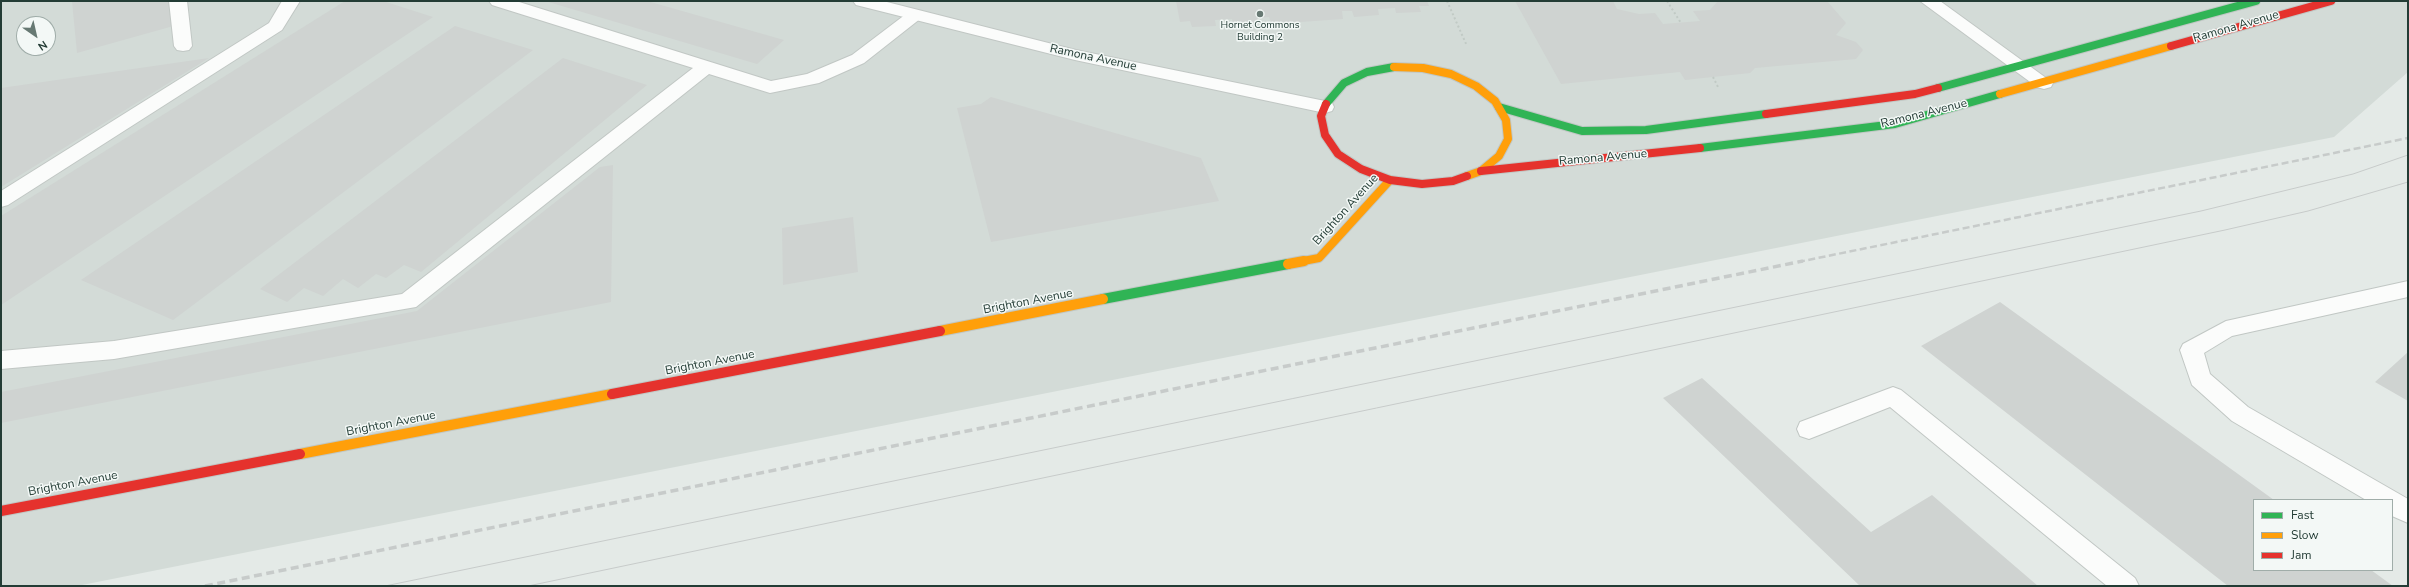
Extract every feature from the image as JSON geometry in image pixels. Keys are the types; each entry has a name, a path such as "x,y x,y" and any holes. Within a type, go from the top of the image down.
{"main road":[{"name":"Ramona Avenue","path":"1499,107 1582,131 1646,130 1915,94 2256,1"},
{"name":"Ramona Avenue","path":"1480,171 1499,156 1508,138 1506,120 1495,101 1476,86 1451,74 1423,68 1394,67 1367,72 1344,83 1329,98 1321,116 1325,135 1338,154 1361,169 1390,180 1422,184 1453,181 1480,171 1588,158 1652,154 1895,124 2331,1"},
{"name":"Brighton Avenue","path":"1,510 1319,258 1390,180"}],"street":[{"path":"178,1 183,46"},
{"path":"1,200 276,26 291,1"},
{"path":"498,1 770,87 812,79 858,59 916,15"},
{"name":"Ramona Avenue","path":"865,1 1075,55 1325,106"},
{"path":"1929,1 2044,83"},
{"path":"1,360 114,350 408,301 706,67"},
{"path":"2385,499 2240,414 2200,379 2191,350 2226,329 2408,289"},
{"path":"1809,429 1893,396 2126,586"},
{"path":"2393,504 2408,512"}],"path":[{"path":"1447,1 1468,49"},
{"path":"1666,1 1681,23"},
{"path":"1712,77 1723,94"}],"shaded area":[{"path":"1,1 2408,1 2408,72 2334,137 77,586 1,586"}],"building":[{"path":"72,1 173,1 177,25 77,53"},
{"path":"345,1 383,1 433,17 1,305 1,216"},
{"path":"545,1 647,1 784,40 757,64"},
{"name":"Hornet Commons Building 2","path":"1176,1 1427,1 1429,6 1419,6 1421,12 1396,13 1395,8 1378,9 1379,15 1354,17 1352,11 1342,11 1343,19 1272,24 1269,17 1257,18 1259,23 1233,26 1232,19 1215,20 1216,26 1192,27 1190,21 1180,22"},
{"path":"1515,1 1613,1 1617,9 1639,14 1655,13 1663,24 1700,21 1693,11 1710,10 1718,1 1827,1 1846,23 1836,35 1856,42 1863,50 1856,59 1755,68 1750,73 1685,80 1680,72 1561,84"},
{"path":"455,26 533,50 173,320 81,280"},
{"path":"209,58 1,187 1,88"},
{"path":"563,58 647,85 421,272 404,265 386,278 376,274 358,288 343,279 323,296 304,288 287,302 260,289"},
{"path":"991,97 1201,158 1219,201 991,242 957,108 981,104"},
{"path":"613,165 611,302 1,423 1,392 417,311 600,167"},
{"path":"853,217 858,272 783,285 782,228"},
{"path":"2000,302 2273,499 2253,499 2253,571 2372,571 2393,586 2228,586 1921,346"},
{"path":"2408,352 2408,401 2375,382"},
{"path":"1702,378 1871,532 1932,495 2038,586 1860,586 1663,398"}],"tram line":[{"path":"385,586 2201,211 2353,174 2408,155"},
{"path":"528,586 2225,230 2308,211 2408,182"}],"railway":[{"path":"1798,262 2408,138"},
{"path":"205,586 1803,261"}],"traffic: fast":[{"path":"1938,88 2256,1"},
{"path":"1326,104 1329,98 1344,83 1367,72 1394,67"},
{"path":"1700,148 1895,124 2000,94"},
{"path":"1499,107 1582,131 1646,130 1766,114"},
{"path":"1103,299 1288,264"}],"traffic: slow":[{"path":"2000,94 2171,46"},
{"path":"1394,67 1423,68 1451,74 1476,86 1495,101 1506,120 1508,139 1499,156 1481,171 1467,176"},
{"path":"1288,264 1319,258 1390,180"},
{"path":"940,331 1103,299"},
{"path":"300,454 612,394"}],"traffic: jam":[{"path":"2171,46 2331,1"},
{"path":"1766,114 1915,94 1938,88"},
{"path":"1326,104 1321,116 1325,135 1338,154 1361,169 1390,180 1422,184 1453,181 1467,176"},
{"path":"1481,171 1700,148"},
{"path":"612,394 940,331"},
{"path":"1,511 300,454"}],"place":[{"name":"Hornet Commons Building 2","path":"1260,14"}]}
